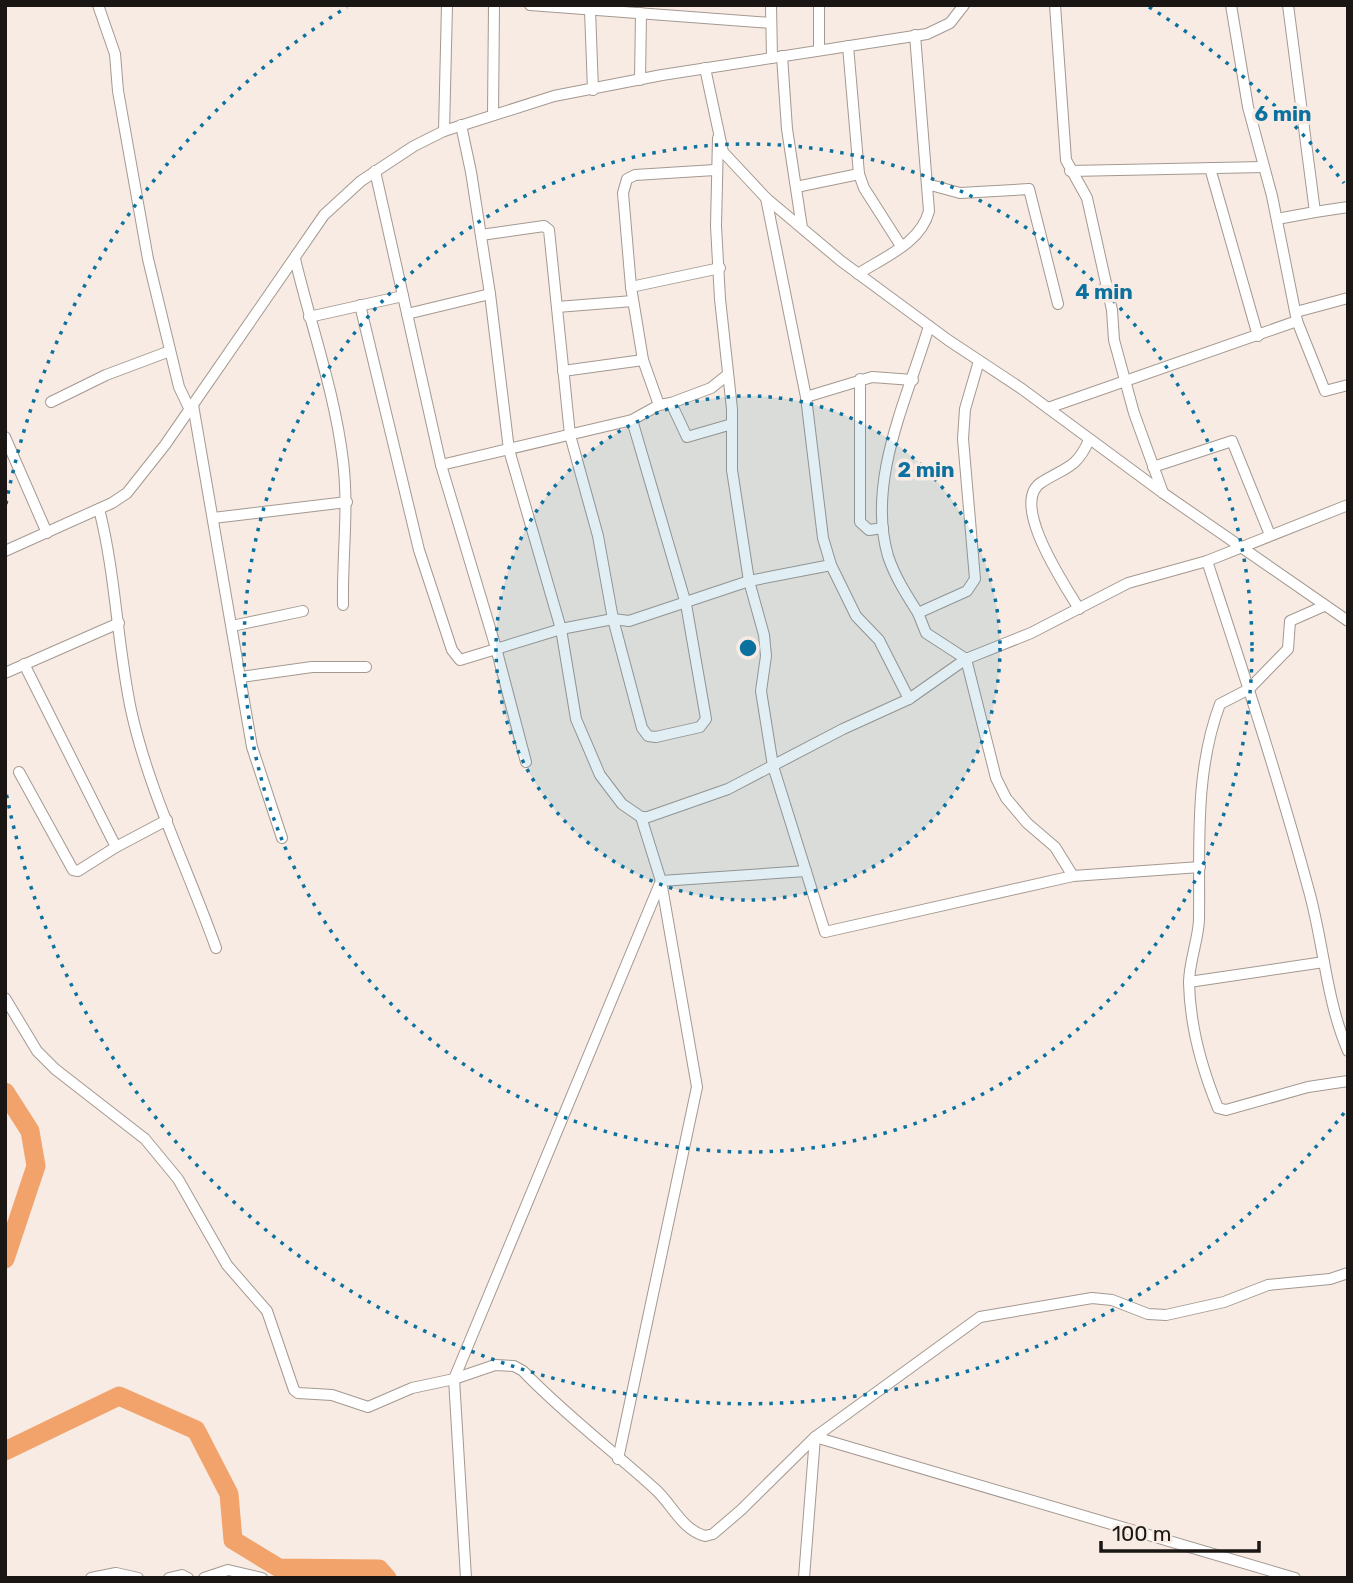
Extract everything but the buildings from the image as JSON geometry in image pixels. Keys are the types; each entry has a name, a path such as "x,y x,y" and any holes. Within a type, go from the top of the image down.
{"street":[{"path":"98,5 115,54 118,91 146,247 170,351 180,387 192,407 252,747 282,838"},
{"path":"444,131 447,5"},
{"path":"493,115 494,5"},
{"path":"530,5 772,23"},
{"path":"771,5 786,129 802,228"},
{"path":"819,5 819,50"},
{"path":"5,551 99,509 127,493 192,407 324,215 374,171 414,146 444,131 544,99 705,68 915,36 950,23 964,5"},
{"path":"1231,5 1248,107 1277,219 1297,317 1325,391 1348,385"},
{"path":"1288,5 1315,212"},
{"path":"1053,6 1066,160 1087,198 1125,381 1163,493"},
{"path":"590,9 593,90"},
{"path":"640,80 641,13"},
{"path":"858,274 901,246 925,226 929,211 915,36"},
{"path":"848,46 859,174 864,188 901,246"},
{"path":"705,68 723,152 766,198 858,274 929,326 1048,408 1239,547 1348,621"},
{"path":"461,125 490,294 509,450 561,629 566,675 580,730 600,775 622,804 641,817 648,817 728,789 842,729 909,699 966,659 1079,609 1128,583 1207,561 1348,505"},
{"path":"718,138 715,170 726,376 732,424 732,470 749,581 764,635 766,656 761,691 773,766 825,932 1073,876 1200,867"},
{"path":"1070,171 1264,167"},
{"path":"1210,168 1258,336"},
{"path":"659,405 643,360 631,287 623,193 627,178 635,175 715,170"},
{"path":"374,171 441,465 496,648 526,762"},
{"path":"796,187 859,174"},
{"path":"927,184 960,193 1029,190 1058,304"},
{"path":"766,198 806,397 822,538 831,565 856,616 879,639 909,699"},
{"path":"1277,219 1348,207"},
{"path":"481,235 547,226 570,435 598,536 613,619 642,728 648,736 656,737 700,727 706,719 686,604 632,420"},
{"path":"295,259 337,423 347,502 342,560 343,605"},
{"path":"631,287 720,268"},
{"path":"407,314 490,294"},
{"path":"309,317 402,296"},
{"path":"1048,408 1258,336 1297,317 1348,298"},
{"path":"557,307 633,301"},
{"path":"360,305 419,550 452,650 460,660 561,629 613,619 629,621 749,581 831,565"},
{"path":"929,326 886,473 883,528 898,583 918,613 926,632 966,659 996,778 1006,798 1027,823 1055,847 1073,876"},
{"path":"51,402 106,375 170,351"},
{"path":"563,371 643,360"},
{"path":"918,613 967,591 975,579 963,439 965,409 979,361"},
{"path":"441,465 632,420 659,405 711,388 726,376"},
{"path":"806,397 860,379 913,380"},
{"path":"860,379 860,522 869,530 883,528"},
{"path":"671,403 687,437 732,424"},
{"path":"5,437 47,533"},
{"path":"1079,609 1038,535 1032,519 1031,494 1038,483 1074,465 1089,440"},
{"path":"1153,467 1232,441 1270,535"},
{"path":"213,518 347,502"},
{"path":"99,509 110,551 131,711 167,820 216,948"},
{"path":"1207,561 1281,788 1318,924 1329,997 1348,1051"},
{"path":"1324,606 1290,621 1287,625 1288,649 1249,689 1220,704 1210,731 1201,782 1199,920 1189,982 1198,1051 1215,1102 1222,1110 1308,1087 1348,1081"},
{"path":"232,626 303,611"},
{"path":"5,673 119,623"},
{"path":"24,664 116,847"},
{"path":"241,677 312,667 366,667"},
{"path":"19,772 73,870 78,871 167,820"},
{"path":"618,1459 697,1087 661,881 641,817"},
{"path":"661,881 806,871"},
{"path":"466,1578 454,1379 661,881"},
{"path":"1189,982 1324,962"},
{"path":"5,998 37,1051 55,1069 145,1139 178,1179 226,1265 267,1311 294,1390 298,1393 332,1395 368,1407 412,1388 454,1379 495,1365 513,1366 657,1490 688,1527 705,1536 713,1534 741,1510 815,1437 899,1375 933,1354 980,1317 1092,1298 1112,1300 1148,1314 1166,1315 1224,1302 1268,1285 1330,1279 1348,1273"},
{"path":"804,1578 815,1437"},
{"path":"815,1437 1295,1578"},
{"path":"204,1578 228,1570 262,1578"},
{"path":"91,1578 117,1573 138,1578"},
{"path":"169,1578 182,1575 188,1578"}],"waterway":[{"path":"5,1092 30,1131 36,1166 5,1259"},
{"path":"5,1451 119,1396 196,1430 229,1494 233,1540 279,1568 379,1569 387,1578"}]}
